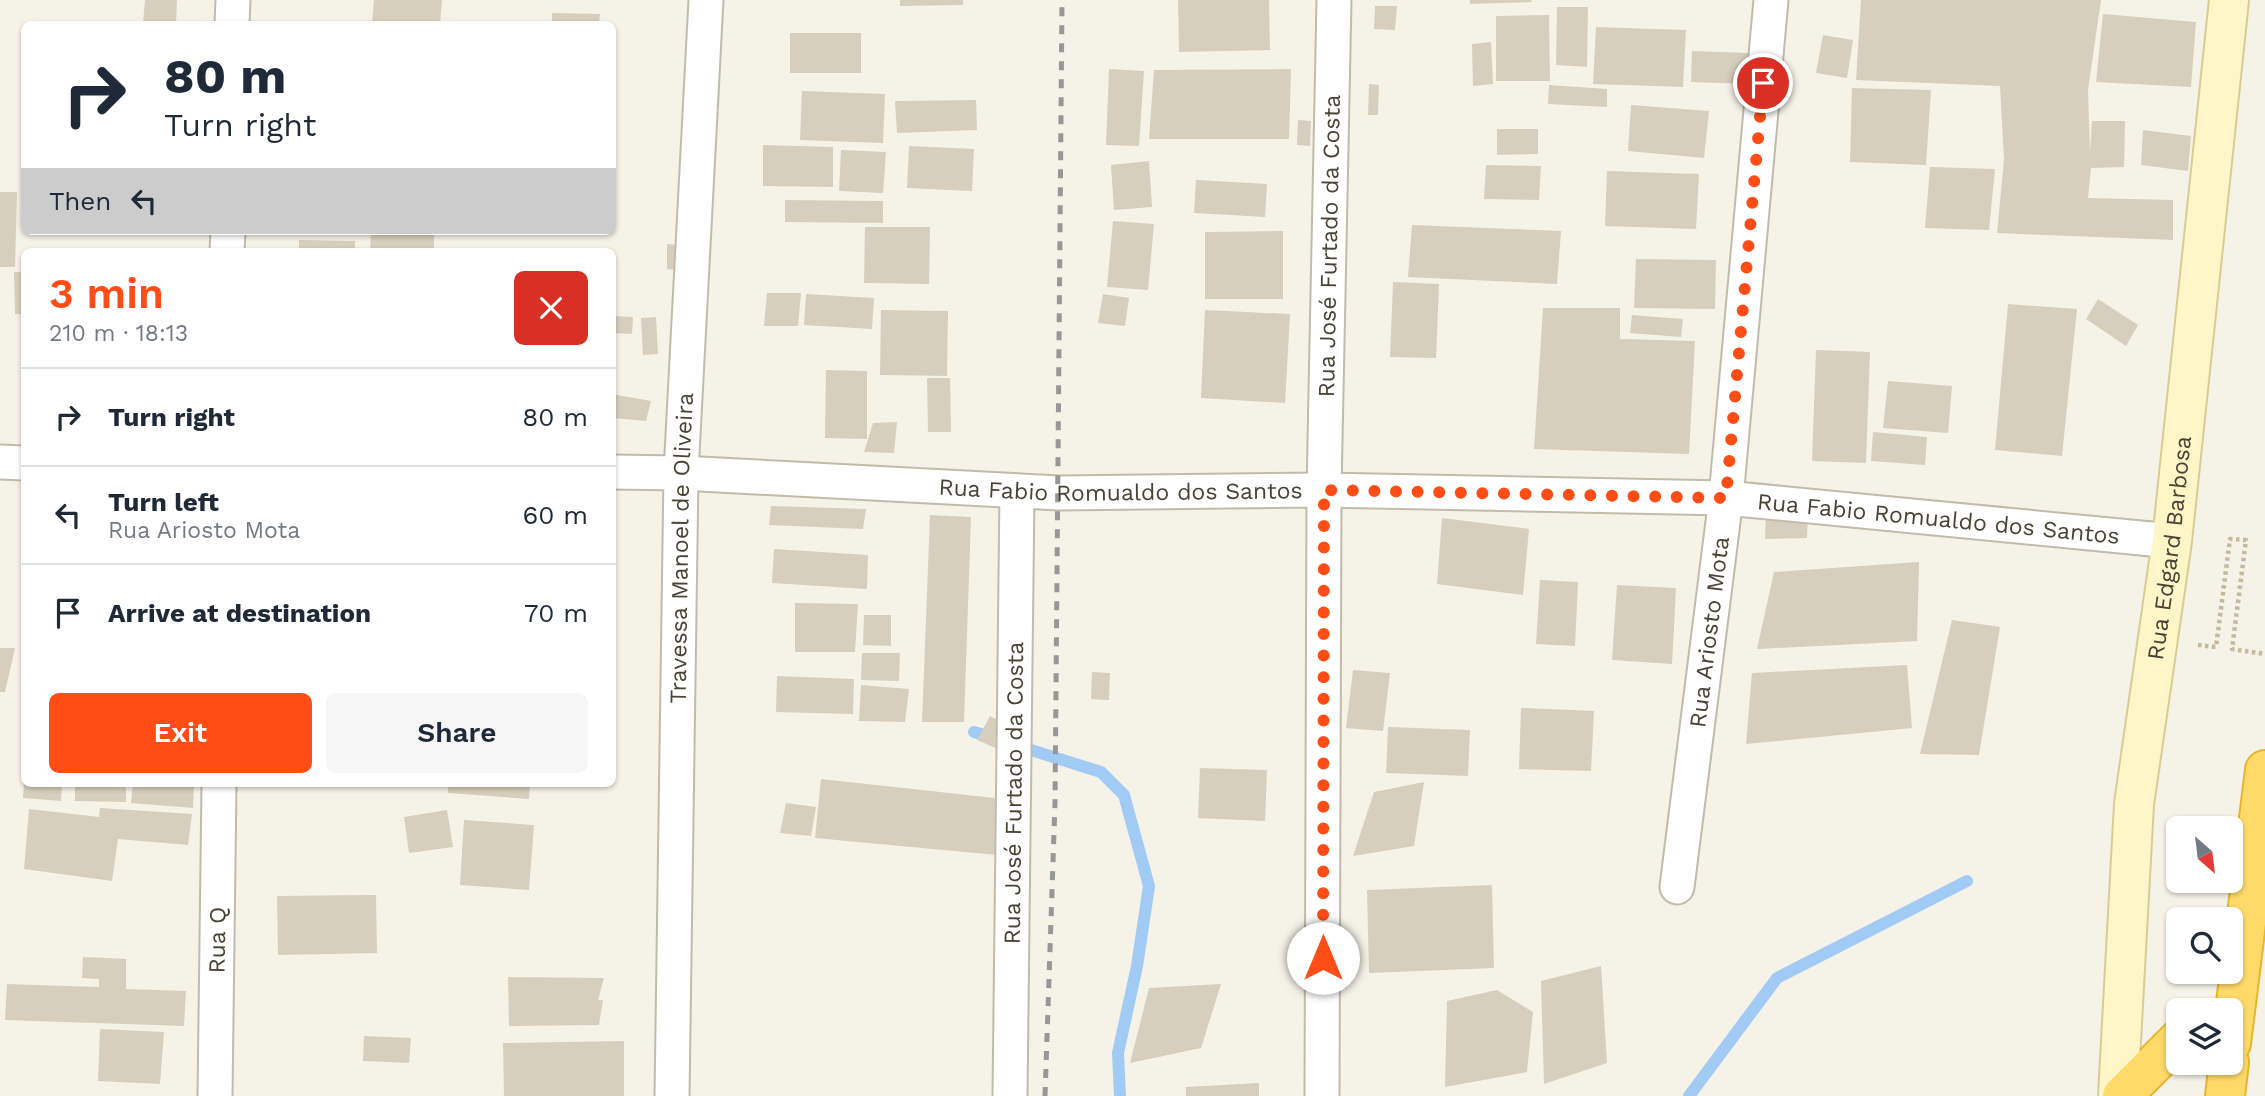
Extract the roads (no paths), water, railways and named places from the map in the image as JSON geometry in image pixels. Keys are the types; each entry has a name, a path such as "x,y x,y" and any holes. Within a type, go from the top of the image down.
{"highway":[{"path":"2243,947 2265,770"},
{"path":"2220,998 2234,984"},
{"path":"2120,1096 2166,1052"},
{"path":"2225,1096 2227,1075"}],"street":[{"path":"232,21 233,0"},
{"name":"Travessa Manoel de Oliveira","path":"672,1096 681,473 706,0"},
{"name":"Rua José Furtado da Costa","path":"1324,490 1334,0"},
{"name":"Rua Ariosto Mota","path":"1677,887 1726,498 1771,0"},
{"name":"Rua Edgard Barbosa","path":"2120,1096 2134,804 2172,541 2229,0"},
{"path":"0,462 21,463"},
{"name":"Rua Fabio Romualdo dos Santos","path":"616,472 681,473 1017,491 1324,490 1726,498 2172,541"},
{"path":"1322,1096 1324,490"},
{"name":"Rua José Furtado da Costa","path":"1010,1096 1017,491"},
{"name":"Rua Q","path":"215,1096 219,787"}],"waterway":[{"path":"974,732 994,738"},
{"path":"1015,745 1101,772 1124,795 1149,886 1137,966 1118,1053 1120,1096"},
{"path":"1689,1096 1777,978 1967,881"}],"railway":[{"path":"1045,1096 1055,803 1062,0"}]}
